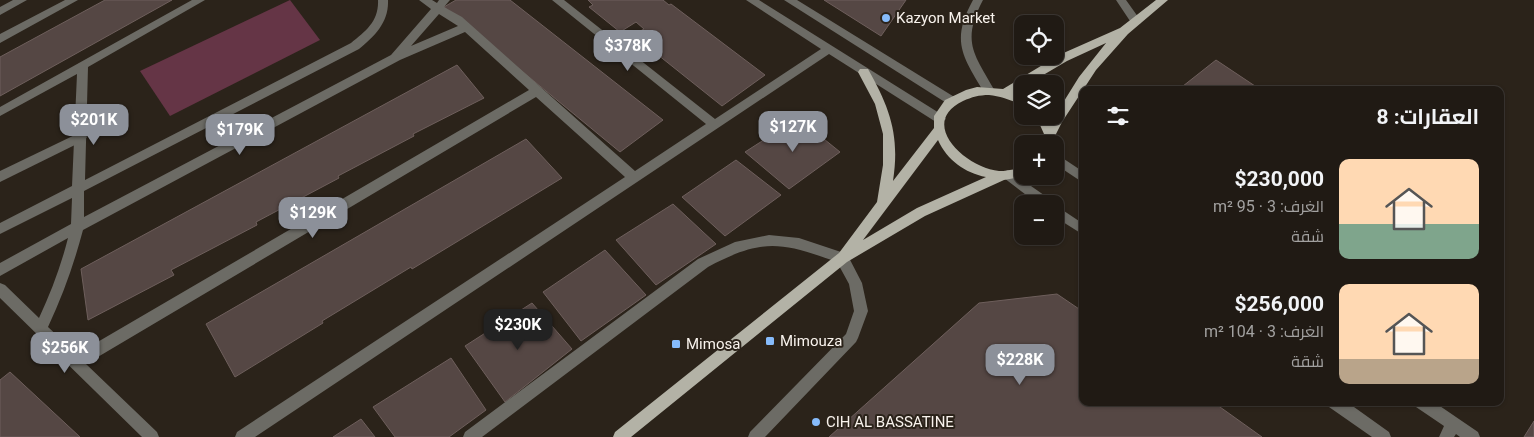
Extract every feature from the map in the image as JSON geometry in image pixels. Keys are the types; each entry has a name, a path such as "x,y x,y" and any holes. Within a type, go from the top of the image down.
{"main road":[{"path":"1052,135 1066,104 1084,77 1125,30 1163,0"},
{"path":"1004,93 1063,58 1125,30"},
{"path":"864,72 878,95 887,120 891,147 889,175 881,204"},
{"path":"842,258 881,204 896,188 939,125 944,110 952,101 963,95 989,91 1014,97"},
{"path":"939,125 942,141 958,161 971,169 1004,176"},
{"path":"620,437 842,258 921,212 1004,176 1014,174"}],"street":[{"path":"0,12 22,0"},
{"path":"0,39 73,0"},
{"path":"0,112 200,0"},
{"path":"0,229 355,46 376,27 382,17 383,0"},
{"path":"424,0 442,4 634,178"},
{"path":"557,0 715,125"},
{"path":"751,0 864,72 939,125"},
{"path":"789,0 952,101"},
{"path":"978,0 970,12 964,32 968,53 989,91"},
{"path":"1121,0 1136,21"},
{"path":"395,58 442,4"},
{"path":"0,270 395,58 466,27"},
{"path":"242,437 829,49"},
{"path":"40,329 57,293 69,259 77,227 83,65"},
{"path":"75,364 537,91"},
{"path":"0,177 80,137"},
{"path":"1064,164 1079,175"},
{"path":"1004,176 1033,195"},
{"path":"1064,216 1079,227"},
{"path":"470,437 703,263 731,248 762,241 794,242 842,258 855,283 860,311 851,338 755,437"},
{"path":"0,289 152,437"},
{"path":"1340,406 1384,437"},
{"path":"1425,406 1450,431 1473,437"}],"shaded area":[{"path":"290,0 320,40 170,116 140,71"}],"building":[{"path":"105,0 172,0 0,96 0,57"},
{"path":"456,0 510,0 663,120 620,152 444,7"},
{"path":"588,0 663,0 669,5 671,4 765,75 722,106 633,35 644,29 636,22 620,32 589,7 593,5"},
{"path":"824,0 906,0 881,36"},
{"path":"1216,60 1255,86 1183,86"},
{"path":"457,65 484,98 413,134 414,136 338,176 339,178 256,222 257,225 171,270 174,275 88,320 81,269"},
{"path":"798,118 840,152 789,189 745,152"},
{"path":"526,139 562,178 322,321 323,323 235,377 206,324"},
{"path":"736,160 781,195 725,236 682,197"},
{"path":"673,204 716,244 656,285 616,240"},
{"path":"605,250 646,295 581,341 543,292"},
{"path":"1057,294 1079,309 1079,406 1219,406 1262,437 829,437 979,303"},
{"path":"532,303 572,349 505,402 465,346"},
{"path":"451,358 486,410 449,437 395,437 373,407"},
{"path":"10,372 80,437 0,437 0,380"},
{"path":"361,419 375,437 333,437"},
{"path":"1534,421 1534,437 1524,437"}],"place":[{"name":"Kazyon Market","path":"886,18"},
{"name":"Mimouza","path":"770,341"},
{"name":"Mimosa","path":"676,344"},
{"name":"CIH AL BASSATINE","path":"816,422"}]}
